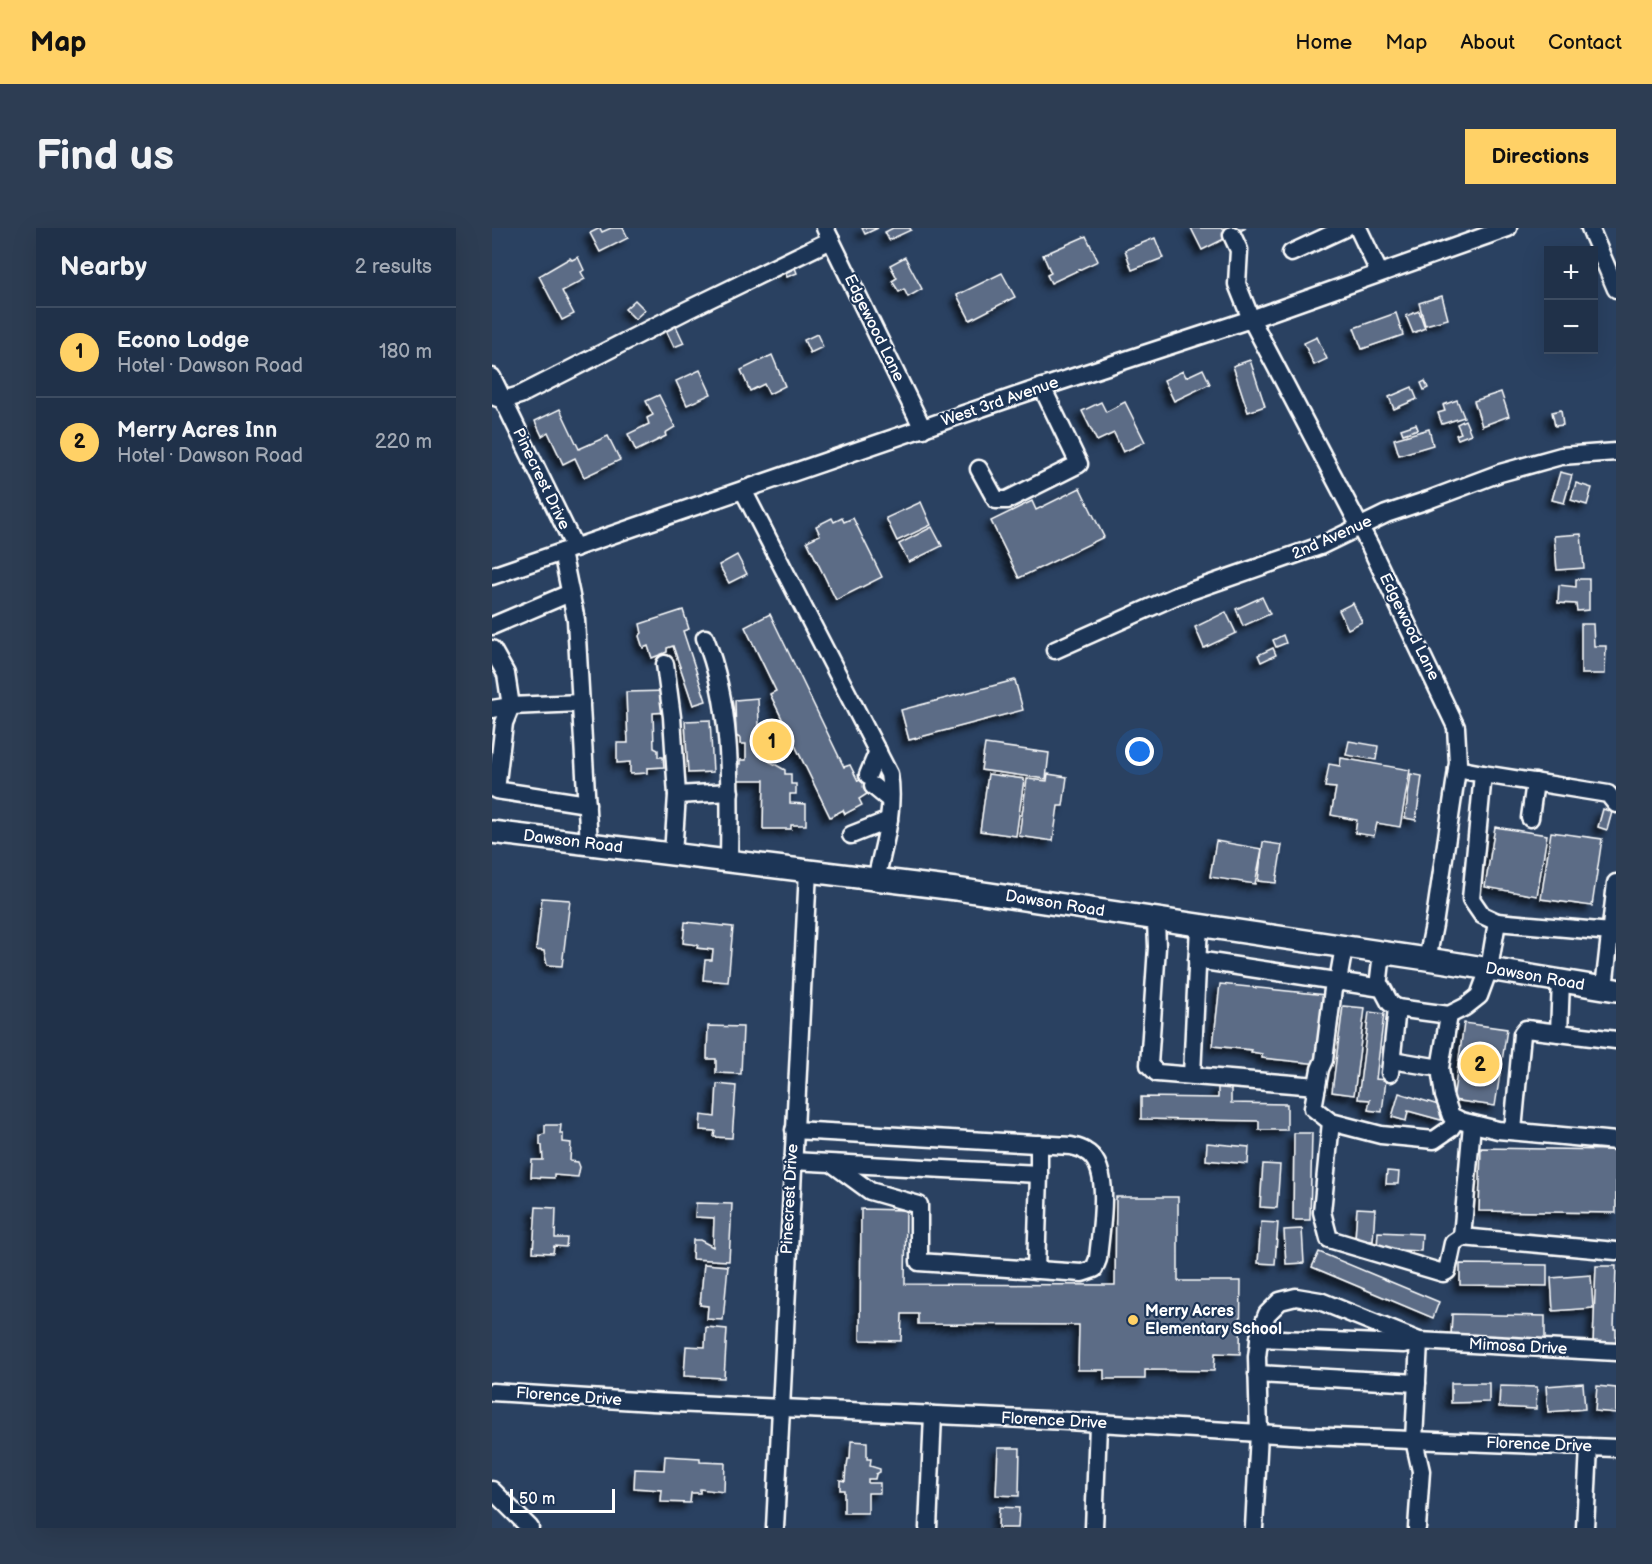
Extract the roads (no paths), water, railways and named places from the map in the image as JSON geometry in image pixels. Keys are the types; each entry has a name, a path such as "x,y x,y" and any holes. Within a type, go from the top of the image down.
{"main road":[{"name":"Dawson Road","path":"492,832 968,891 1610,989"}],"street":[{"path":"1291,253 1346,228"},
{"path":"1358,228 1379,272"},
{"name":"West 3rd Avenue","path":"492,576 1042,387 1251,319 1508,228"},
{"path":"1590,228 1616,289"},
{"path":"497,398 520,395 687,310 828,234"},
{"name":"Edgewood Lane","path":"828,234 923,429"},
{"name":"Edgewood Lane","path":"1232,235 1239,250 1237,284 1251,319 1360,526 1456,727 1457,769 1427,960"},
{"name":"Pinecrest Drive","path":"492,377 497,398 569,550 570,593 576,620 589,844"},
{"path":"979,469 996,500 1007,500 1079,464 1042,387"},
{"name":"2nd Avenue","path":"1055,650 1176,596 1320,546 1386,514 1525,465 1561,456 1594,456 1616,452"},
{"path":"743,490 889,774 889,820 876,879"},
{"path":"492,626 570,593"},
{"path":"705,638 715,663 725,713 730,792 729,861"},
{"path":"492,649 506,674 511,706 504,723 496,790 586,804"},
{"path":"665,664 672,717 677,795 673,854"},
{"path":"492,709 580,703"},
{"path":"878,752 871,780 890,800"},
{"path":"1457,769 1608,794 1616,804"},
{"path":"1483,774 1471,899 1482,915 1497,922 1611,933"},
{"path":"1530,818 1535,782"},
{"path":"677,795 730,792"},
{"path":"851,835 889,820"},
{"name":"Pinecrest Drive","path":"775,1528 808,871"},
{"path":"1610,989 1611,933 1616,883"},
{"path":"1156,919 1157,947 1149,1065 1157,1073 1317,1086"},
{"path":"1197,960 1378,987 1382,988 1390,1003 1397,1008 1449,1015 1465,1007 1479,996 1489,969 1497,922"},
{"path":"1192,1075 1200,926"},
{"path":"1344,947 1338,981 1333,988 1324,1060 1320,1069 1313,1108 1330,1122 1381,1135 1434,1140 1465,1122"},
{"path":"1378,987 1382,953"},
{"path":"1559,1033 1561,981"},
{"path":"1397,1008 1391,1066 1440,1068"},
{"path":"1449,1015 1440,1068 1444,1096 1451,1116 1497,1130 1616,1140"},
{"path":"1513,1131 1522,1034 1526,1029 1616,1040"},
{"path":"1330,1122 1322,1212 1329,1239 1443,1273 1447,1271 1453,1243 1462,1238 1616,1251"},
{"path":"1462,1238 1465,1122"},
{"path":"794,1130 1071,1146 1086,1151 1099,1165 1104,1184 1098,1259 1094,1269 1082,1273 919,1262 919,1205 870,1191 833,1164"},
{"path":"1036,1270 1039,1144"},
{"path":"792,1161 1039,1174"},
{"name":"Mimosa Drive","path":"1254,1528 1259,1433 1257,1374 1259,1338 1267,1314 1280,1302 1296,1297 1320,1301 1419,1341 1616,1352"},
{"path":"1259,1338 1404,1344 1419,1341 1414,1440 1421,1472 1417,1528"},
{"path":"1257,1374 1417,1383"},
{"name":"Florence Drive","path":"492,1392 674,1403 933,1414 1098,1425 1616,1448"},
{"path":"928,1528 933,1414"},
{"path":"1094,1528 1098,1425"},
{"path":"1585,1528 1589,1447"},
{"path":"492,1490 530,1528"}],"place":[{"name":"Econo Lodge","path":"772,741"},
{"name":"Merry Acres Inn","path":"1480,1064"},
{"name":"Merry Acres Elementary School","path":"1133,1320"}]}
